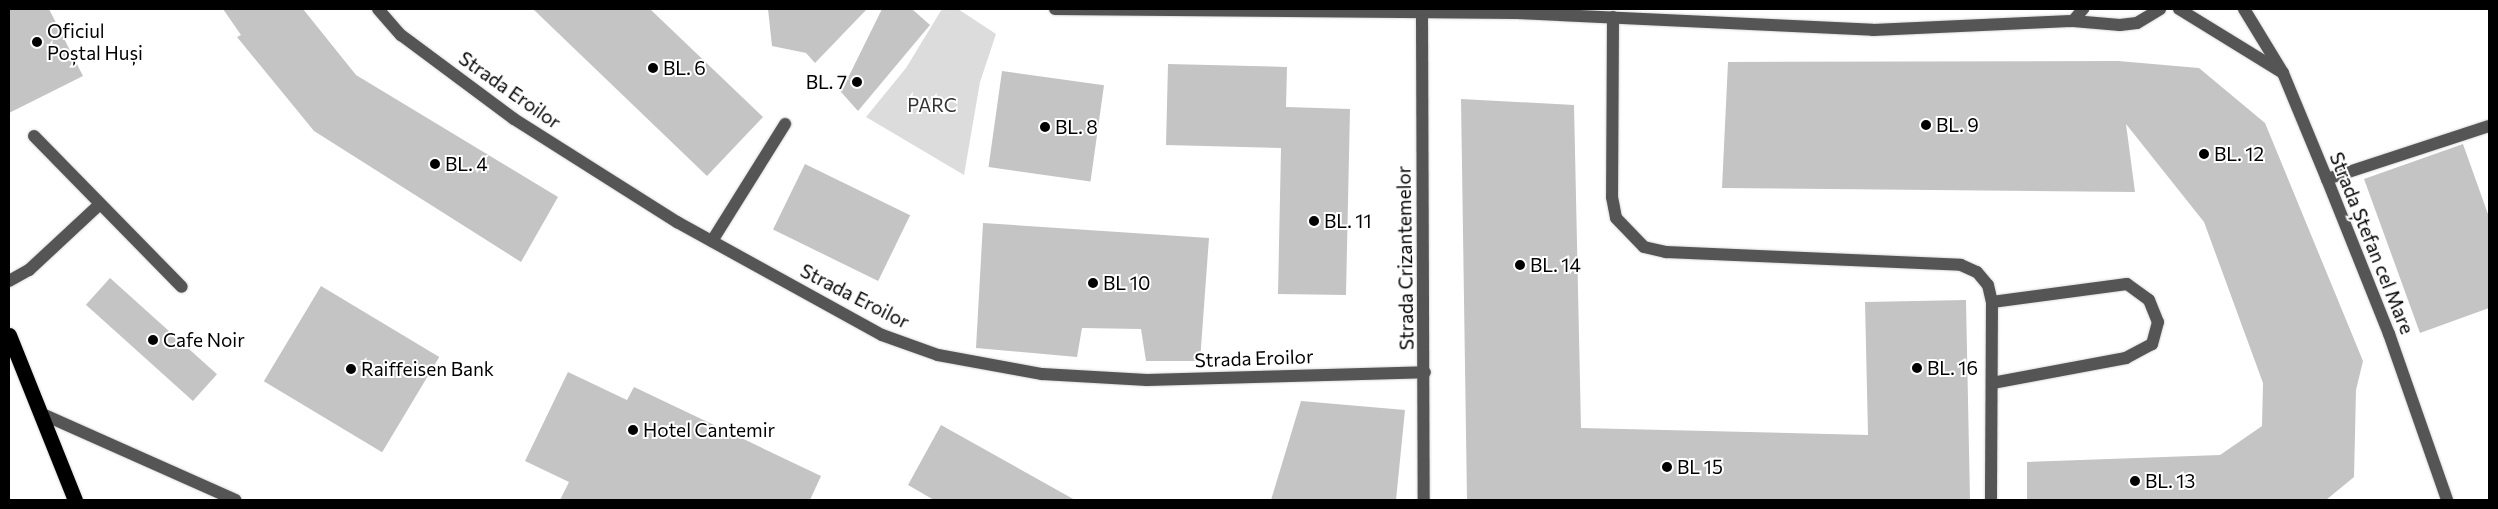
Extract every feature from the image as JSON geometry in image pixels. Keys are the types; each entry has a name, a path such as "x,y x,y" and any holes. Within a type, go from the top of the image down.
{"highway":[{"path":"9,335 75,500"}],"street":[{"name":"Strada Eroilor","path":"378,9 401,35 514,119 712,241 882,335 947,356 1042,374 1147,380 1425,372"},
{"path":"1055,9 1422,16 1516,11 1873,30 2072,21 2120,26 2137,23 2160,9"},
{"path":"2072,21 2083,9"},
{"path":"2179,9 2283,74"},
{"name":"Strada Ștefan cel Mare","path":"2244,9 2283,74 2327,179 2389,334 2447,500"},
{"name":"Strada Crizantemelor","path":"1422,16 1425,372 1424,500"},
{"path":"1613,17 1612,197 1616,218 1628,236 1644,247 1666,252 1961,266 1977,272 1988,285 1992,302 1992,500"},
{"path":"712,241 785,124"},
{"path":"2327,179 2489,126"},
{"path":"34,136 98,205 182,287"},
{"path":"9,281 29,270 98,205"},
{"path":"1992,302 2127,284 2149,300 2158,322 2152,344 2126,358 1992,383"},
{"path":"40,413 235,500"}],"green space":[{"name":"PARC","path":"942,9 958,9 996,34 980,82 964,175 866,117 906,68"}],"building":[{"name":"Oficiul Poștal Huși","path":"9,9 49,9 83,76 9,113"},
{"name":"BL. 4","path":"223,9 303,9 356,75 558,197 521,262 314,131 237,37 241,35"},
{"name":"BL. 6","path":"533,9 650,9 763,117 707,176"},
{"path":"768,9 867,9 815,63 806,53 772,46"},
{"path":"882,9 912,9 930,25 858,111 841,92"},
{"path":"2118,61 2199,68 2265,123 2363,361 2356,390 2354,477 2326,500 2027,500 2027,462 2220,455 2262,426 2263,383 2204,222 2126,124 2135,192 1722,188 1728,62"},
{"name":"BL. 11","path":"1168,64 1287,67 1286,107 1350,109 1346,295 1278,294 1281,148 1166,145"},
{"name":"BL. 8","path":"1002,71 1104,85 1090,181 989,167"},
{"path":"1461,99 1574,105 1581,428 1868,435 1865,302 1966,300 1970,500 1467,500"},
{"path":"2463,144 2489,217 2489,308 2420,333 2364,179"},
{"path":"805,164 910,215 878,281 773,230"},
{"name":"BL 10","path":"983,223 1209,238 1200,361 1146,361 1141,329 1082,328 1077,357 976,348"},
{"path":"110,278 217,374 193,401 86,305"},
{"name":"Raiffeisen Bank","path":"321,286 439,357 382,452 264,381"},
{"name":"Hotel Cantemir","path":"568,372 627,400 634,387 821,476 810,500 560,500 569,482 525,461"},
{"path":"1301,401 1405,410 1396,500 1271,500"},
{"path":"941,425 1075,500 934,500 908,485"}],"place":[{"name":"Oficiul Poștal Huși","path":"37,42"},
{"name":"BL. 6","path":"653,68"},
{"name":"BL. 7","path":"857,82"},
{"name":"BL. 9","path":"1926,125"},
{"name":"BL. 8","path":"1045,127"},
{"name":"BL. 12","path":"2204,154"},
{"name":"BL. 4","path":"435,164"},
{"name":"BL. 11","path":"1314,221"},
{"name":"BL. 14","path":"1520,265"},
{"name":"BL 10","path":"1093,283"},
{"name":"Cafe Noir","path":"153,340"},
{"name":"BL. 16","path":"1917,368"},
{"name":"Raiffeisen Bank","path":"351,369"},
{"name":"Hotel Cantemir","path":"633,430"},
{"name":"BL 15","path":"1667,467"},
{"name":"BL. 13","path":"2135,481"}]}
